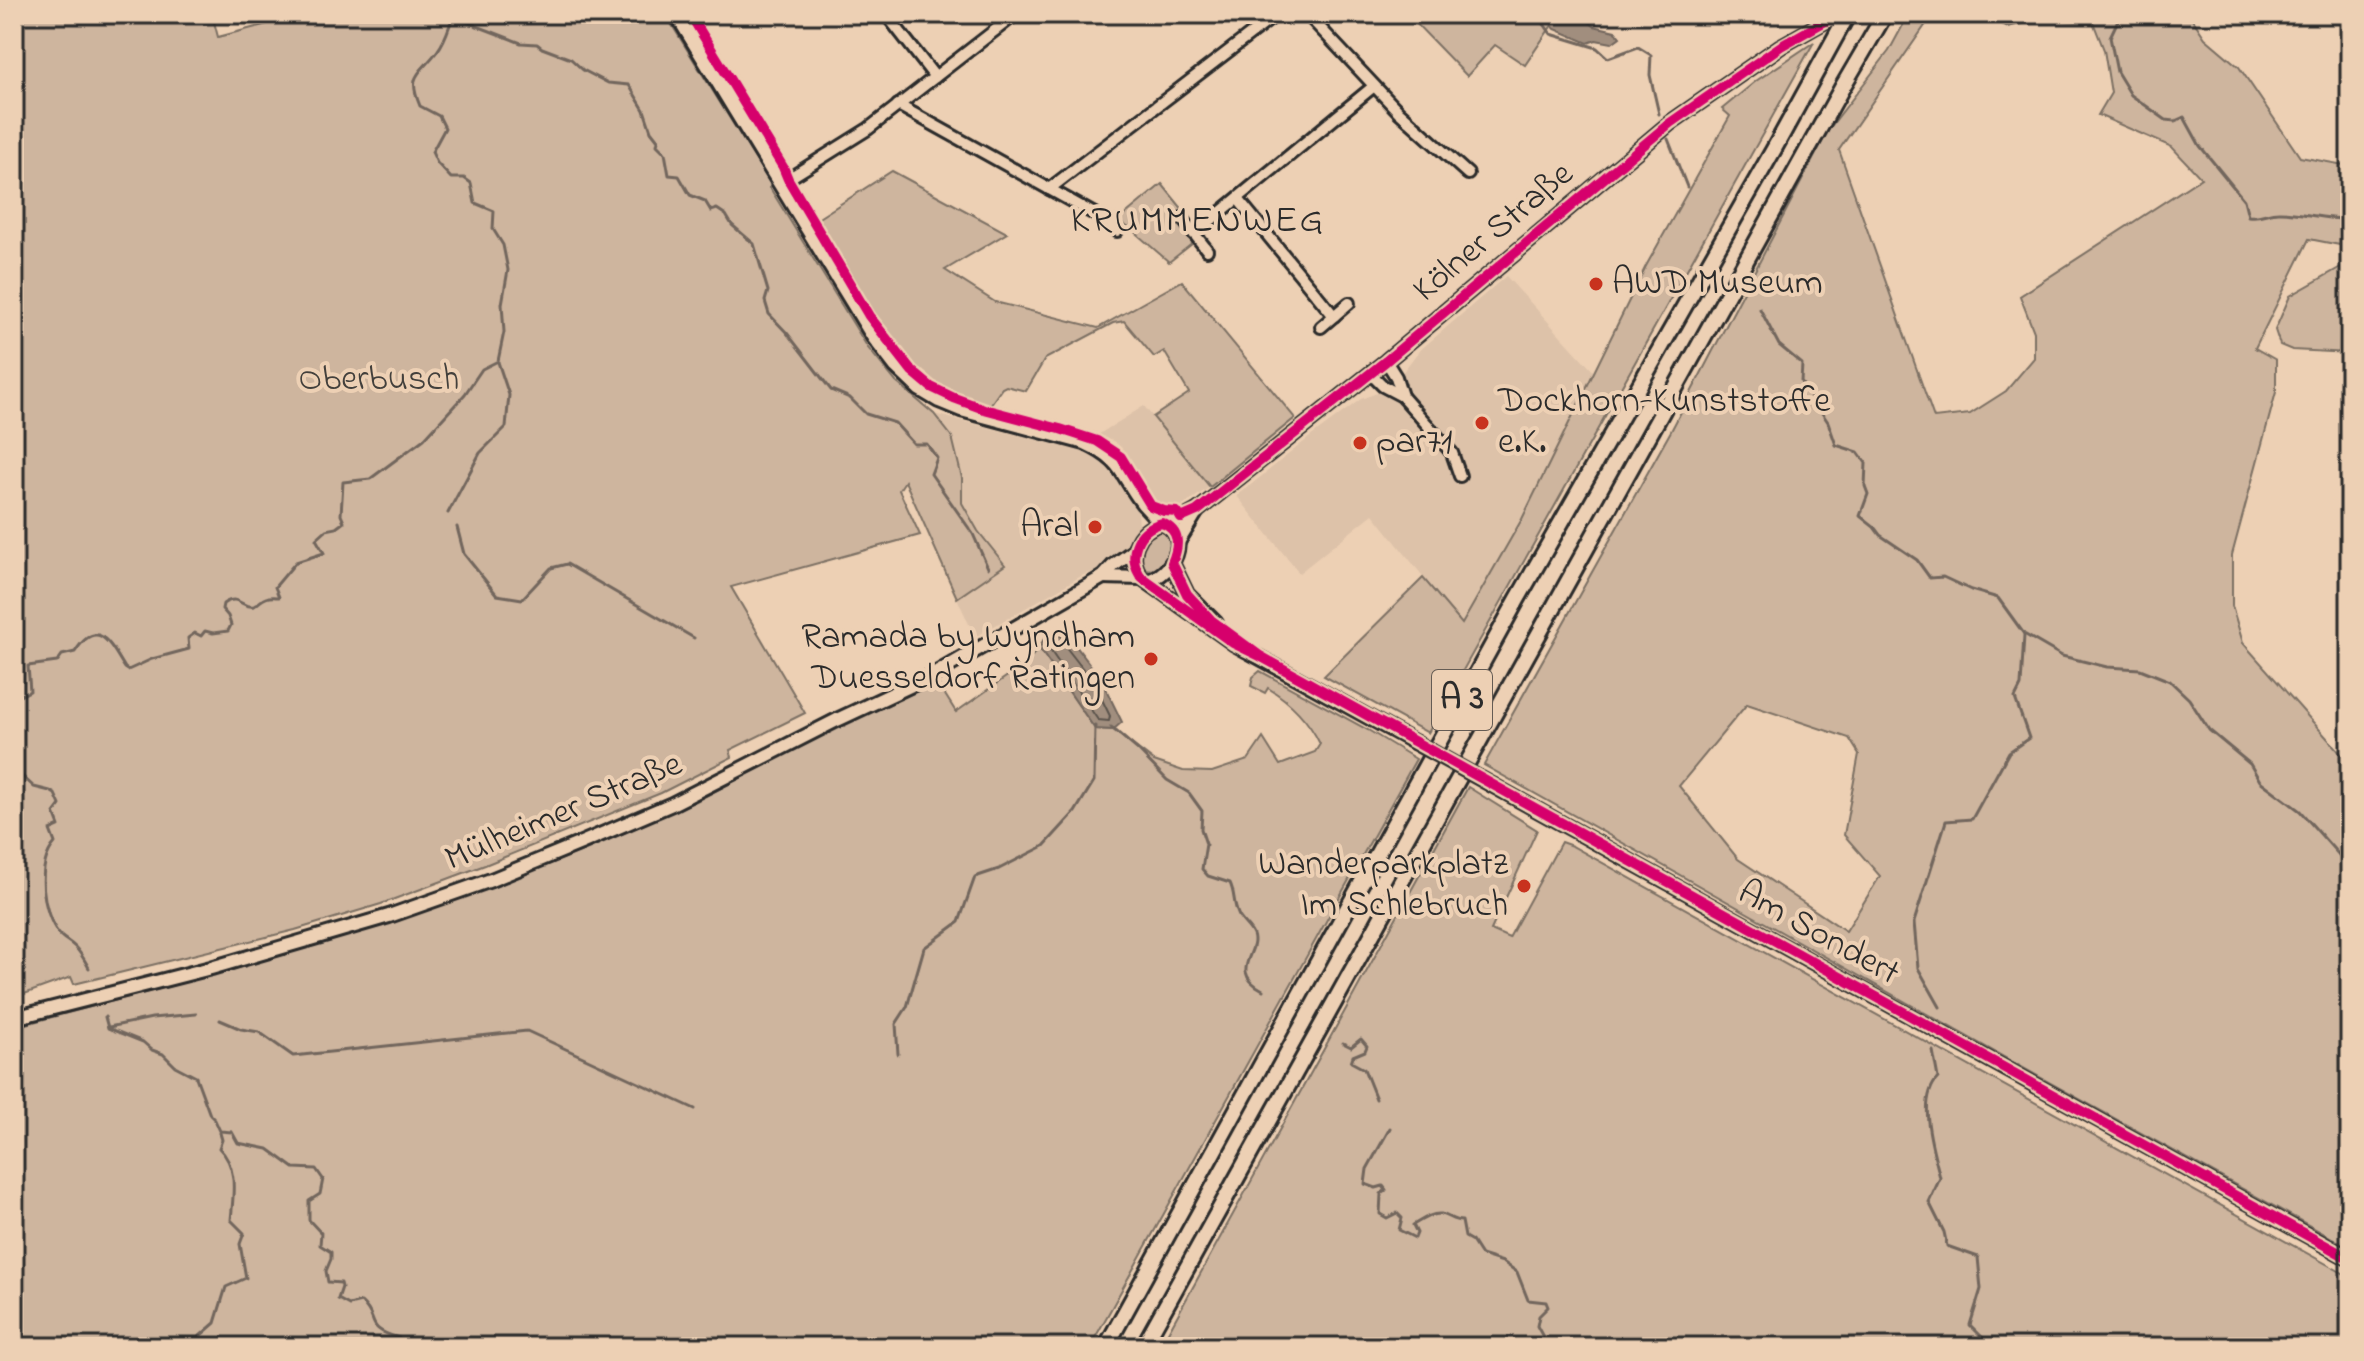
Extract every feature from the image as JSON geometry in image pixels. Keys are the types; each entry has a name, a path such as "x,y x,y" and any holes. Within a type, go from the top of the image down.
{"highway":[{"name":"A 3","path":"1106,1347 1517,600 1848,14"},
{"name":"A 3","path":"1143,1347 1885,14"}],"main road":[{"path":"676,14 873,337 896,367 919,389 961,410 1085,443 1100,450 1123,471 1142,503 1175,532 1178,542 1172,563 1164,574 1144,579 1103,577"},
{"name":"Kölner Straße","path":"1165,524 1197,511 1386,361 1670,123 1781,46 1838,14"},
{"path":"1142,503 1145,531"},
{"name":"Kölner Straße","path":"1178,542 1197,511"},
{"path":"1144,579 1136,570 1133,560 1135,550 1145,531 1152,525 1165,524"},
{"name":"Mülheimer Straße","path":"14,1018 211,968 374,920 504,875 672,804 933,675 1103,577 1135,550"},
{"name":"Am Sondert","path":"1172,563 1187,594 1211,620 1260,656"},
{"name":"Am Sondert","path":"1144,579 1233,643 2350,1259"}],"street":[{"path":"886,14 935,77"},
{"path":"780,184 868,129 1016,14"},
{"path":"1049,189 1277,14"},
{"path":"1307,14 1399,112 1468,174"},
{"path":"1194,234 1374,86"},
{"path":"898,105 1107,221 1117,231"},
{"path":"1238,199 1334,316"},
{"path":"1182,218 1207,250"},
{"path":"1321,327 1349,303"},
{"path":"1386,361 1396,377 1402,396"},
{"path":"1370,373 1383,386 1402,396 1452,453 1460,476"}],"shaded area":[{"path":"1506,276 1594,372 1522,519 1462,625 1373,514 1299,573 1237,496 1310,437 1402,373 1418,352"},
{"path":"1144,406 1210,487 1179,508 1163,510 1151,504 1121,447 1096,436"},
{"path":"934,414 1082,451 1105,463 1138,512 1139,527 1122,550 1097,571 1083,575 975,637 957,598 1005,565 978,531 962,503 962,478 952,437"}],"green space":[{"name":"Oberbusch","path":"14,14 212,14 218,37 275,22 273,14 665,14 868,348 896,382 934,414 952,437 962,478 962,503 978,531 1005,565 957,598 905,481 899,490 920,535 731,587 805,713 730,750 732,757 661,793 381,904 295,930 74,984 71,977 16,997"},
{"path":"1407,14 1554,14 1552,25 1525,65 1495,45 1467,76"},
{"path":"1909,14 1933,14 1839,150 1934,418 1970,414 2006,391 2034,358 2034,332 2020,296 2201,178 2172,147 2098,115 2111,93 2104,50 2093,22 2037,20 2008,27 1981,14 2189,14 2205,38 2239,67 2300,157 2350,166 2350,247 2309,239 2255,348 2276,360 2276,392 2232,555 2232,606 2243,643 2350,764 2350,1248 1484,765 1671,431 1829,129 1889,51","holes":["1747,704 1849,738 1859,754 1844,835 1880,876 1846,931 1738,859 1679,786"]},
{"path":"1814,42 1428,733 1324,676 1423,578 1462,624 1522,519 1646,266 1730,116 1722,109 1756,81"},
{"path":"892,171 1007,233 945,270 995,302 1098,328 1182,281 1295,418 1210,487 1153,417 1189,393 1164,351 1154,357 1124,321 1113,323 1045,359 1026,391 1006,386 988,408 937,384 917,370 883,332 814,221"},
{"path":"1162,184 1184,211 1175,219 1193,243 1169,262 1117,221"},
{"path":"2348,263 2350,353 2292,350 2280,345 2275,330 2290,296"},
{"path":"1160,528 1171,538 1167,557 1156,569 1143,568 1139,556 1148,537"},
{"path":"1039,648 1095,729 1113,730 1154,761 1183,771 1212,772 1248,760 1263,738 1280,765 1315,752 1320,744 1298,712 1268,688 1265,693 1251,686 1253,677 1260,671 1416,759 1090,1347 14,1347 14,1027 224,972 390,923 492,887 696,801 842,725 937,682 956,712 1026,663"},
{"path":"1468,787 1537,830 1491,930 1509,938 1561,842 1572,846 2350,1277 2350,1347 1160,1347"}],"water":[{"path":"1554,14 1580,14 1594,26 1615,31 1620,37 1612,43 1596,40 1588,43 1555,29 1552,25"},
{"path":"1046,635 1069,637 1101,679 1122,722 1113,730 1095,729 1039,648"}],"waterway":[{"path":"14,699 30,691 28,666 57,662 62,655 75,652 90,636 97,635 109,643 128,670 152,659 189,649 188,638 195,633 201,636 205,631 228,631 231,625 222,609 223,604 229,601 254,606 264,599 279,597 275,587 296,562 324,553 316,539 326,530 344,522 341,515 343,482 370,479 424,439 465,394 482,369 498,361 504,332 502,304 508,270 503,245 493,229 494,211 475,203 471,183 464,178 451,178 437,163 432,152 445,128 439,116 420,106 416,95 417,75 443,42 454,14"},
{"path":"460,14 464,21 521,43 537,44 571,59 583,70 608,83 629,85 644,110 651,131 658,140 657,145 665,153 669,175 679,176 690,195 705,201 711,211 717,209 726,215 732,225 754,244 768,291 765,301 769,314 831,390 850,398 866,414 895,423 914,444 927,444 937,458 931,474 973,534 988,568"},
{"path":"1537,14 1551,34 1597,48 1608,58 1638,47 1651,55 1650,75 1659,114"},
{"path":"2116,14 2119,18 2110,37 2117,72 2131,95 2166,120 2175,121 2184,117 2200,146 2244,200 2248,216 2279,212 2350,219"},
{"path":"1668,139 1687,187"},
{"path":"1760,309 1779,345 1802,364 1801,382 1828,422 1836,445 1858,452 1866,463 1865,486 1868,494 1860,516 1880,535 1917,560 1930,578 1943,577 1998,598 2024,634 2062,656 2107,667 2140,669 2170,681 2189,699 2209,730 2250,764 2260,781 2300,811 2339,855 2350,876"},
{"path":"448,513 480,453 506,427 509,395 498,362"},
{"path":"457,527 464,554 497,595 522,599 551,568 567,564 694,638"},
{"path":"1940,1007 1918,968 1914,922 1946,821 1972,819 2009,752 2029,738 2015,698 2021,686 2024,635"},
{"path":"898,1054 896,1024 907,1007 924,948 959,922 975,877 999,869 1044,846 1075,812 1094,781 1095,726"},
{"path":"1111,727 1167,780 1189,793 1202,811 1201,829 1206,844 1202,869 1208,876 1230,883 1238,914 1253,935 1247,976 1263,990"},
{"path":"14,772 34,787 55,794 60,805 54,813 59,826 50,830 55,843 49,852 43,875 45,902 53,925 77,949 89,968"},
{"path":"109,1027 152,1018 196,1014"},
{"path":"105,1017 108,1028 143,1042 196,1077 210,1115 220,1131 232,1132 238,1143 268,1149 294,1168 316,1169 323,1179 320,1194 309,1201 309,1220 321,1233 320,1245 331,1252 326,1271 328,1282 341,1283 338,1299 349,1305 361,1302 376,1327 399,1338 403,1347"},
{"path":"220,1020 241,1029 259,1032 293,1056 527,1031 695,1109"},
{"path":"1343,1043 1351,1047 1361,1039 1367,1046 1365,1051 1353,1056 1351,1062 1364,1069 1376,1099"},
{"path":"1933,1051 1938,1078 1928,1099 1927,1112 1940,1178 1929,1202 1944,1232 1947,1246 1978,1257 1981,1289 1970,1325 1984,1339 1986,1347"},
{"path":"1390,1128 1367,1169 1365,1184 1376,1188 1383,1186 1386,1190 1381,1194 1380,1214 1387,1218 1397,1213 1402,1218 1399,1230 1415,1238 1417,1233 1413,1225 1430,1216 1441,1214 1462,1221 1465,1237 1472,1241 1481,1255 1503,1262 1517,1272 1528,1300 1546,1302 1548,1307 1539,1316 1537,1326 1543,1337 1543,1347"},
{"path":"199,1347 200,1336 215,1323 226,1287 246,1278 240,1244 244,1233 231,1220 232,1173 219,1148 222,1140 220,1133"},
{"path":"1557,1347 1571,1347"}],"cycle path":[{"path":"690,14 869,316 912,371 931,387 954,398 1097,441 1121,457 1151,506 1177,512 1181,518"},
{"path":"1181,518 1197,511 1386,361 1670,123 1781,46 1838,14"},
{"path":"1260,656 1211,620 1187,594 1172,563 1177,545 1173,530 1162,523 1146,531 1134,553 1142,578 1233,643 2350,1259"}],"place":[{"name":"AWD Museum","path":"1596,284"},
{"name":"Dockhorn-Kunststoffe e.K.","path":"1482,423"},
{"name":"par71","path":"1360,443"},
{"name":"Aral","path":"1095,527"},
{"name":"Ramada by Wyndham Duesseldorf Ratingen","path":"1151,659"},
{"name":"Wanderparkplatz Im Schlebruch","path":"1524,886"}],"district":[{"name":"KRUMMENWEG","path":"1198,222"}]}
